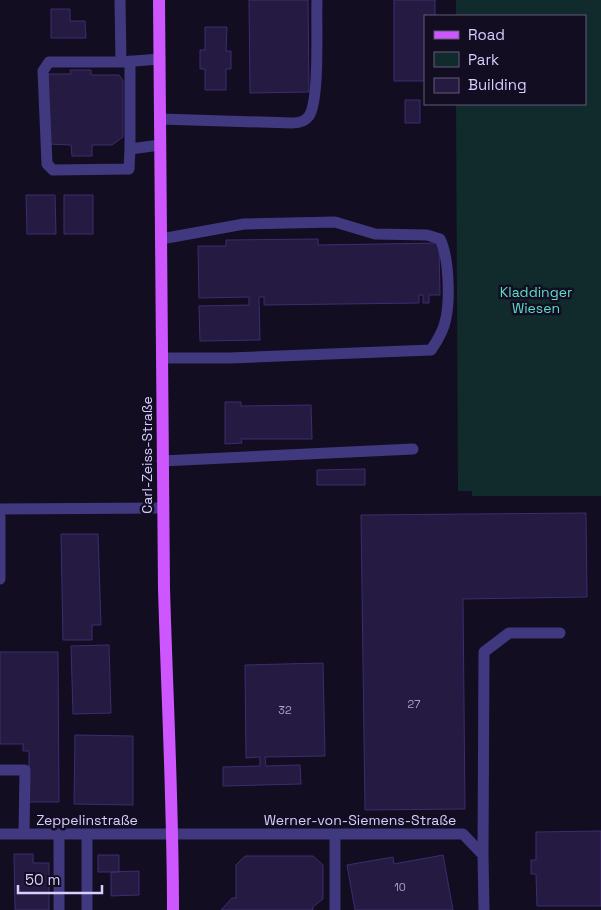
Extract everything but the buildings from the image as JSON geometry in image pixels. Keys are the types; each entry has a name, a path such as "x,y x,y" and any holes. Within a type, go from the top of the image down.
{"main road":[{"name":"Carl-Zeiss-Straße","path":"159,0 162,461 166,671 173,835 174,910"}],"street":[{"path":"120,0 125,61 130,149 129,169 53,170 47,164 44,70 49,62 125,61 160,59"},
{"path":"160,119 292,123 302,122 308,118 312,110 315,90 317,0"},
{"path":"130,149 160,145"},
{"path":"161,239 244,224 335,222 374,234 426,235 440,239 446,251 447,295 446,317 440,336 431,350 249,357 162,358"},
{"path":"162,461 413,449"},
{"path":"0,509 163,508"},
{"path":"0,517 0,579"},
{"path":"484,910 484,652 509,633 560,632"},
{"path":"0,770 25,770 24,834"},
{"name":"Zeppelinstraße","path":"0,834 173,835"},
{"path":"59,834 59,910"},
{"name":"Werner-von-Siemens-Straße","path":"173,835 463,834 484,855"},
{"path":"87,835 87,910"},
{"path":"335,835 335,910"}],"green space":[{"name":"Kladdinger Wiesen","path":"456,0 601,0 601,496 472,496 472,491 458,491 456,105 586,105 586,15 456,15"}]}
